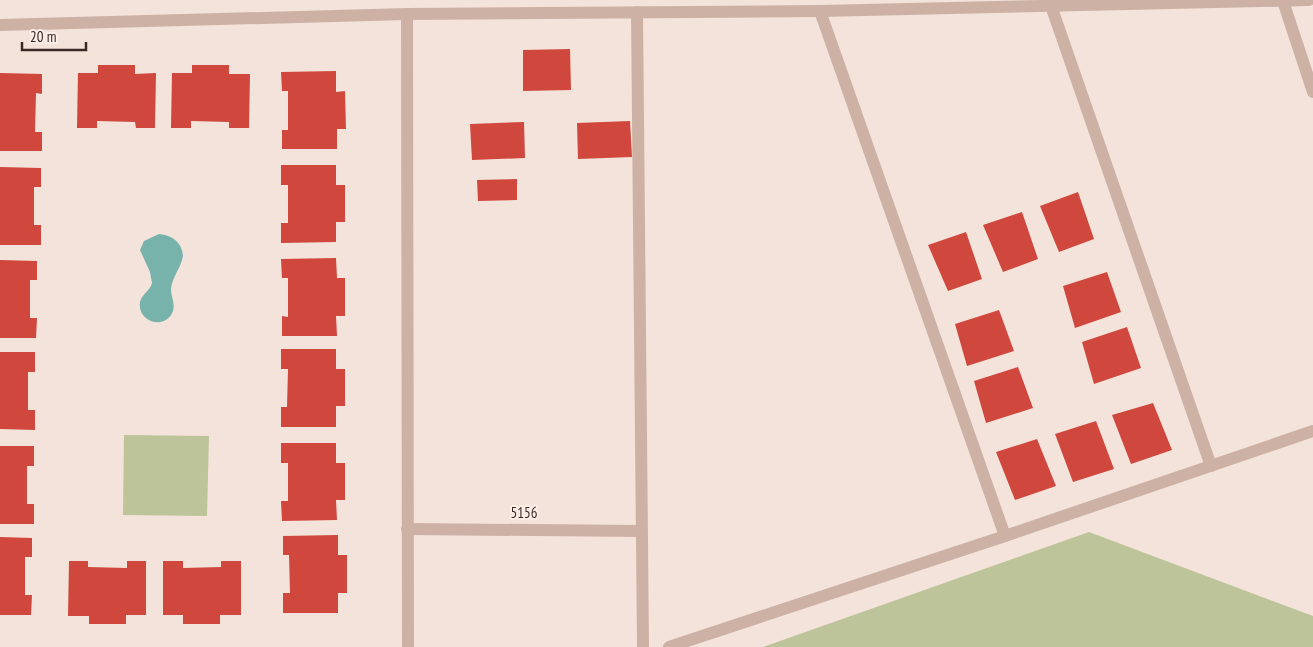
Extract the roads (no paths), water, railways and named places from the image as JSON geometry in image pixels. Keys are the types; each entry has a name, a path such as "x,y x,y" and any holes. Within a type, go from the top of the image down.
{"street":[{"path":"0,25 407,14 820,10 1049,3 1309,0"},
{"path":"1282,1 1313,92"},
{"path":"1049,3 1211,466"},
{"path":"820,10 1006,536"},
{"path":"637,12 640,531 643,647"},
{"path":"407,14 408,647"},
{"path":"669,647 1006,536 1313,431"},
{"name":"5156","path":"407,529 640,531"}],"water":[{"path":"159,234 176,240 181,247 183,256 171,289 174,305 173,312 162,322 156,322 146,318 140,308 141,299 152,283 150,272 140,250 144,241"}]}
